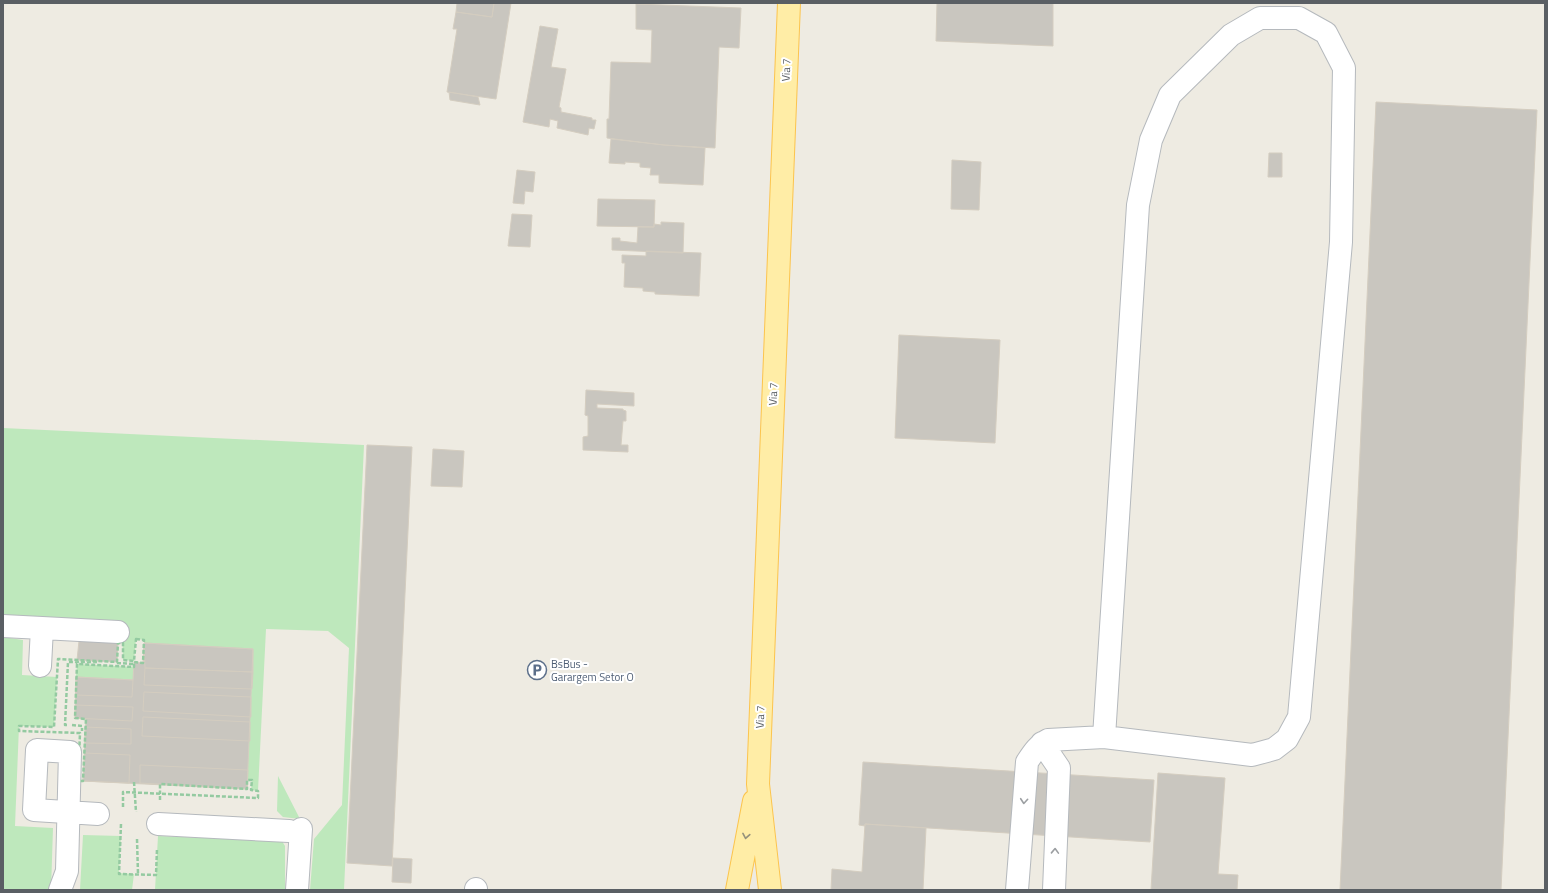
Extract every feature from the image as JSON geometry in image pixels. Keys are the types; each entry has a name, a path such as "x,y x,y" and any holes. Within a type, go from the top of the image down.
{"main road":[{"name":"Via 7","path":"770,890 758,784 788,3"},
{"name":"Via 7","path":"737,890 748,824 758,784"}],"lane":[{"path":"1017,890 1027,762 1033,752 1042,743 1048,740 1104,737 1252,755 1274,749 1287,739 1299,717 1341,242 1344,68 1326,33 1299,18 1260,18 1231,35 1170,95 1152,140 1138,205 1104,737"},
{"path":"3,626 118,632"},
{"path":"40,666 42,628"},
{"path":"1042,743 1058,768 1054,890"},
{"path":"60,890 67,871 68,813 98,814"},
{"path":"158,824 295,830 297,890"}],"path":[{"path":"136,639 144,640 143,663 134,662 134,667 77,664 75,718 86,719 83,781 80,781 78,781 80,733 19,731 19,726 54,727 58,659 117,662 118,642 123,643 123,660 134,661 136,639"},
{"path":"80,781 82,726 65,725 68,662 134,664"},
{"path":"247,780 252,780 251,790 258,791 258,798 160,793 160,784 247,788 247,780"}],"green space":[{"path":"3,428 364,445 344,890 310,890 314,839 342,805 349,648 328,631 266,629 258,791 251,790 252,780 247,780 253,649 144,643 144,640 136,639 134,661 123,660 122,621 3,615"},
{"path":"3,637 23,640 22,675 57,677 54,727 19,726 15,826 53,828 51,890 3,890"},
{"path":"77,664 134,667 133,680 76,677"},
{"path":"278,776 300,819 283,817 277,811"},
{"path":"83,835 121,836 119,873 134,874 132,890 80,890"},
{"path":"158,836 282,841 285,846 285,890 155,890"}],"building":[{"path":"457,3 494,3 492,17 456,12"},
{"path":"494,3 511,3 496,99 447,92 457,29 453,29 456,12 492,17"},
{"path":"937,3 1053,3 1053,46 936,41"},
{"path":"636,4 741,8 739,48 719,47 715,148 664,145 607,138 611,62 651,63 652,30 636,29"},
{"path":"540,26 558,29 551,67 566,69 559,107 561,108 561,112 596,120 594,129 589,128 588,135 557,128 558,121 550,119 549,127 523,122"},
{"path":"449,92 478,97 480,105 450,100"},
{"path":"1376,102 1537,110 1501,890 1340,890"},
{"path":"611,139 705,148 703,185 659,183 659,175 650,175 651,168 640,167 640,163 609,163"},
{"path":"1269,153 1282,153 1282,177 1268,177"},
{"path":"952,160 981,162 979,210 951,209"},
{"path":"517,170 535,172 533,192 525,191 524,204 513,203"},
{"path":"598,199 655,200 654,227 597,226"},
{"path":"512,214 532,215 530,247 508,246"},
{"path":"661,222 684,223 683,253 612,250 612,238 620,238 620,241 637,243 638,227 654,227 654,224 661,225"},
{"path":"646,251 701,253 699,296 655,294 655,292 643,291 643,288 624,287 625,263 622,263 622,255 646,256"},
{"path":"899,335 1000,340 995,443 895,438"},
{"path":"586,390 634,393 634,406 597,404 597,408 623,409 626,411 626,421 623,421 621,445 628,445 628,452 583,450 583,437 588,436 588,416 585,415"},
{"path":"367,445 412,447 392,866 347,863"},
{"path":"433,449 464,451 462,487 431,486"},
{"path":"79,641 118,643 117,662 77,660"},
{"path":"144,643 253,649 247,789 83,781 86,719 75,718 76,677 133,680 134,662 143,663"},
{"path":"144,643 253,649 253,672 145,668"},
{"path":"145,668 253,672 252,689 144,685"},
{"path":"76,677 133,680 132,697 76,695"},
{"path":"144,692 251,697 251,717 143,711"},
{"path":"75,705 133,707 132,721 75,718"},
{"path":"143,717 250,722 250,741 142,736"},
{"path":"85,727 131,729 131,744 85,743"},
{"path":"85,753 130,755 129,783 83,781"},
{"path":"863,762 1154,780 1150,842 865,824 865,826 859,825"},
{"path":"140,765 248,770 247,789 140,783"},
{"path":"1158,773 1225,778 1218,874 1238,875 1237,890 1151,890"},
{"path":"865,824 926,828 923,890 831,890 832,869 862,872"},
{"path":"393,858 412,859 411,883 392,882"}],"place":[{"name":"BsBus - Garargem Setor O","path":"537,670"}]}
